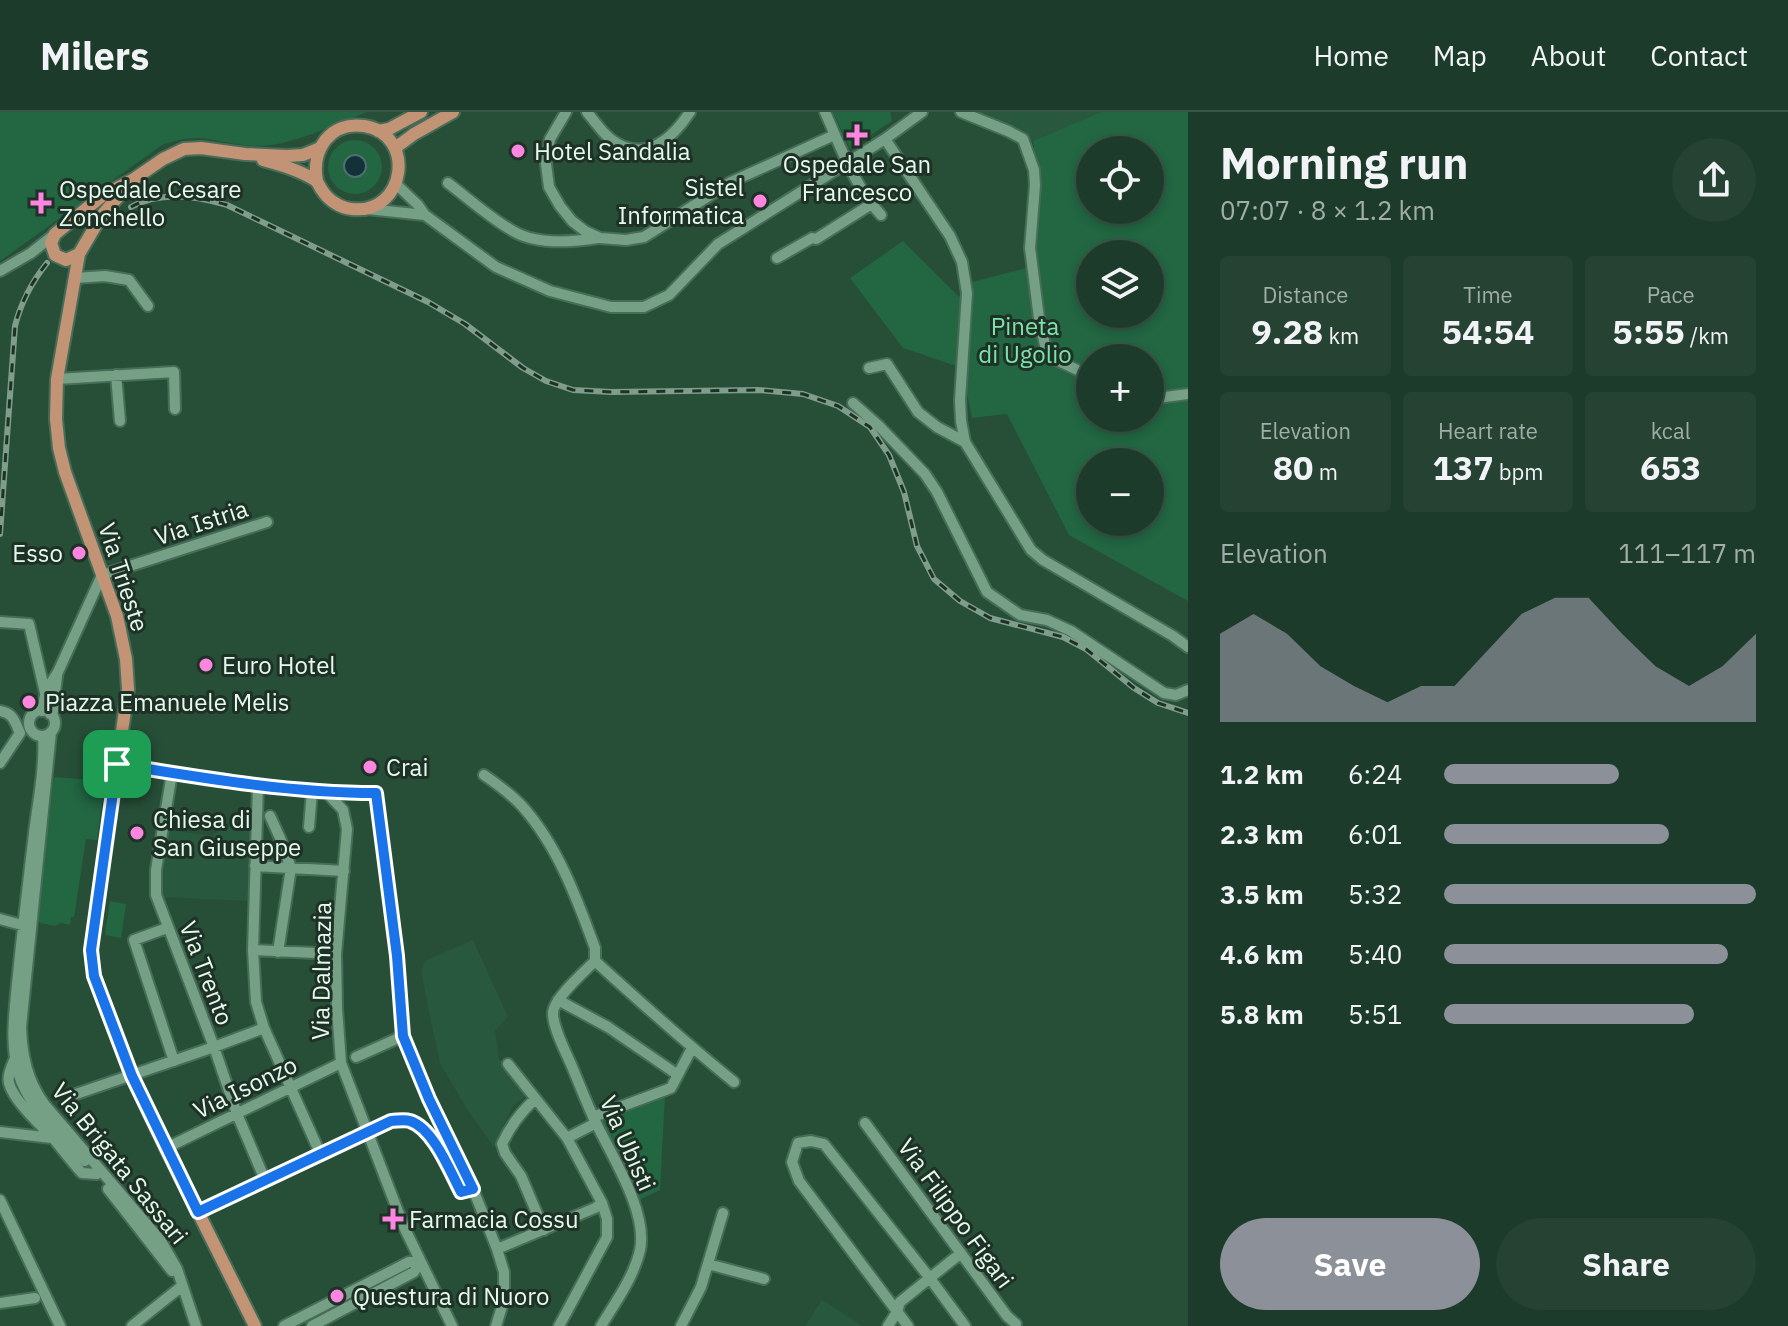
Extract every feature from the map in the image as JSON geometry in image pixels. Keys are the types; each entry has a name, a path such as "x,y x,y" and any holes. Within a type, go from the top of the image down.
{"main road":[{"path":"378,131 389,129 421,112"},
{"path":"395,148 453,112"},
{"path":"350,126 370,127 378,131 395,148 399,166 396,184 384,200 367,209 346,208 337,204 328,198 317,181 316,159 320,148 332,133 350,126"},
{"path":"245,154 303,155 320,148"},
{"path":"73,283 51,243 58,232 102,196 184,149 217,149 245,154 293,169 317,181"},
{"path":"55,255 66,260 80,251 102,215 134,179"},
{"path":"58,232 70,229 77,233 81,240 80,251"},
{"name":"Via Trieste","path":"80,251 57,379 59,448 122,634 128,689 91,962 132,1076 255,1326"}],"street":[{"path":"566,112 550,139 546,164 549,187 572,221 600,238"},
{"path":"587,112 606,135 618,144 635,150 651,148 666,140 678,130 690,112"},
{"path":"823,112 830,137 870,205 881,215"},
{"path":"823,112 845,163"},
{"path":"396,184 425,215 496,267 550,291 611,307 644,307 669,295 718,244 885,139 922,112"},
{"path":"961,112 1023,139 1034,170 1030,234 1032,267 1046,350 1050,357 1076,369"},
{"path":"448,183 515,233 556,241 626,240 644,237 731,182 830,137"},
{"path":"885,139 950,236 962,262 967,293 960,400 965,442 1031,550 1188,647"},
{"path":"777,258 812,238 816,239 870,205"},
{"path":"367,209 425,215"},
{"path":"0,271 58,232"},
{"path":"31,253 43,250 55,255"},
{"path":"0,279 13,264"},
{"path":"73,283 105,276 129,280 148,306"},
{"path":"869,368 887,364 918,412 937,427 965,442"},
{"path":"57,379 174,372 175,409"},
{"path":"116,375 120,421"},
{"path":"1164,397 1188,394"},
{"path":"853,403 925,474 987,592 1020,615 1047,620 1071,631 1164,693 1176,695 1188,690"},
{"name":"Via Istria","path":"102,575 267,522"},
{"path":"43,734 29,726 29,720 44,714 58,672 102,575"},
{"path":"0,622 29,624 46,691 44,714"},
{"path":"46,691 58,672"},
{"path":"2,711 44,714 54,725 43,734 20,733"},
{"path":"0,763 20,733 12,715 2,711"},
{"name":"Via Brigata Sassari","path":"43,734 21,1027 27,1070 37,1095 161,1241 177,1269 196,1326"},
{"path":"117,764 327,793 376,793 397,956 403,1036 497,1249 504,1272 504,1300 496,1326"},
{"name":"Via Trento","path":"172,773 155,881 156,895 237,1114 265,1180"},
{"path":"484,775 507,791 541,831 565,873 595,948 595,961 558,1000 608,1027 678,1075"},
{"path":"258,785 253,950 256,1002 264,1028 320,1153"},
{"path":"309,827 312,791"},
{"name":"Via Dalmazia","path":"327,793 343,810 347,829 336,954 341,1063 404,1227 452,1326"},
{"path":"270,816 291,868 278,952"},
{"path":"255,866 344,871"},
{"path":"0,919 27,927"},
{"name":"Via Brigata Sassari","path":"27,927 13,1028 21,1079 46,1121 97,1174 182,1286"},
{"path":"167,928 134,940 174,1061"},
{"path":"253,950 336,954"},
{"path":"595,961 734,1082"},
{"name":"Via Ubisti","path":"558,1000 553,1011 554,1021 594,1120 626,1182 641,1230 641,1247 635,1266 601,1326"},
{"path":"76,1094 264,1028"},
{"path":"356,1057 403,1036"},
{"path":"567,1138 594,1120 671,1088 692,1048"},
{"name":"Via Brigata Sassari","path":"15,1056 9,1085 37,1124 82,1173 97,1174"},
{"name":"Via Isonzo","path":"166,1148 341,1063"},
{"path":"508,1064 567,1138 602,1203 607,1219 607,1237 559,1326"},
{"path":"535,1099 520,1113 502,1144 521,1176 544,1230"},
{"path":"198,1212 391,1121 408,1120 423,1128 461,1192 473,1189"},
{"name":"Via Filippo Figari","path":"865,1123 1016,1324"},
{"path":"0,1132 52,1138"},
{"path":"908,1326 799,1181 792,1162 798,1143 811,1141 824,1144 965,1326"},
{"path":"0,1200 60,1326"},
{"path":"497,1249 602,1203"},
{"path":"681,1326 701,1287 723,1213"},
{"path":"888,1326 900,1302 961,1253"},
{"path":"310,1313 314,1325 409,1262 420,1262"},
{"path":"708,1264 764,1279"},
{"path":"284,1326 384,1281"},
{"path":"132,1326 182,1286"},
{"path":"0,1303 35,1298"}],"shaded area":[{"path":"962,112 1101,112 1033,141"},
{"path":"218,825 251,830 249,901 163,897 161,890 168,830 213,836 217,833"},
{"path":"473,940 508,1017 495,1030 499,1059 525,1091 524,1097 512,1107 494,1147 440,1063 421,972 429,959"},
{"path":"824,1301 862,1326 805,1326"}],"green space":[{"name":"Ospedale Cesare Zonchello","path":"0,112 367,112 311,134 267,146 198,138 162,145 0,261"},
{"name":"Ospedale San Francesco","path":"833,112 890,112 892,121 850,149"},
{"name":"Pineta di Ugolio","path":"1101,112 1188,112 1188,601 1069,535 1007,414 972,418 962,368 903,348 850,278 903,241 959,297 968,283 1035,266 1038,169 1033,141"},
{"path":"355,140 374,148 382,167 374,186 355,194 336,186 328,167 336,148"},
{"path":"54,777 105,781 97,840 86,839 74,917 71,917 70,925 61,923 55,926 36,922"},
{"path":"110,901 126,904 121,938 105,935"},
{"path":"665,1095 660,1190 639,1200 598,1118"}],"water":[{"path":"351,155 359,155 366,166 359,177 351,177 344,170 344,162"}],"railway":[{"path":"131,207 154,198 179,196 227,205 428,302 465,324 523,368 546,381 573,390 758,390 803,394 838,406 870,427 889,455 904,492 917,546 934,579 960,601 990,618 1063,637 1086,649 1134,688 1158,703 1188,713"},
{"path":"0,534 15,326 27,293 47,263"}],"place":[{"name":"Ospedale San Francesco","path":"857,135"},
{"name":"Hotel Sandalia","path":"518,151"},
{"name":"Sistel Informatica","path":"760,201"},
{"name":"Ospedale Cesare Zonchello","path":"41,203"},
{"name":"Esso","path":"79,553"},
{"name":"Euro Hotel","path":"206,665"},
{"name":"Piazza Emanuele Melis","path":"29,702"},
{"name":"Crai","path":"370,767"},
{"name":"Chiesa di San Giuseppe","path":"137,833"},
{"name":"Farmacia Cossu","path":"393,1219"},
{"name":"Questura di Nuoro","path":"337,1296"}],"route":[{"path":"117,764 327,793 376,793 397,956 403,1036 429,1099 473,1189 461,1192 423,1128 408,1120 391,1121 198,1212 132,1076 91,962 117,764"}]}
